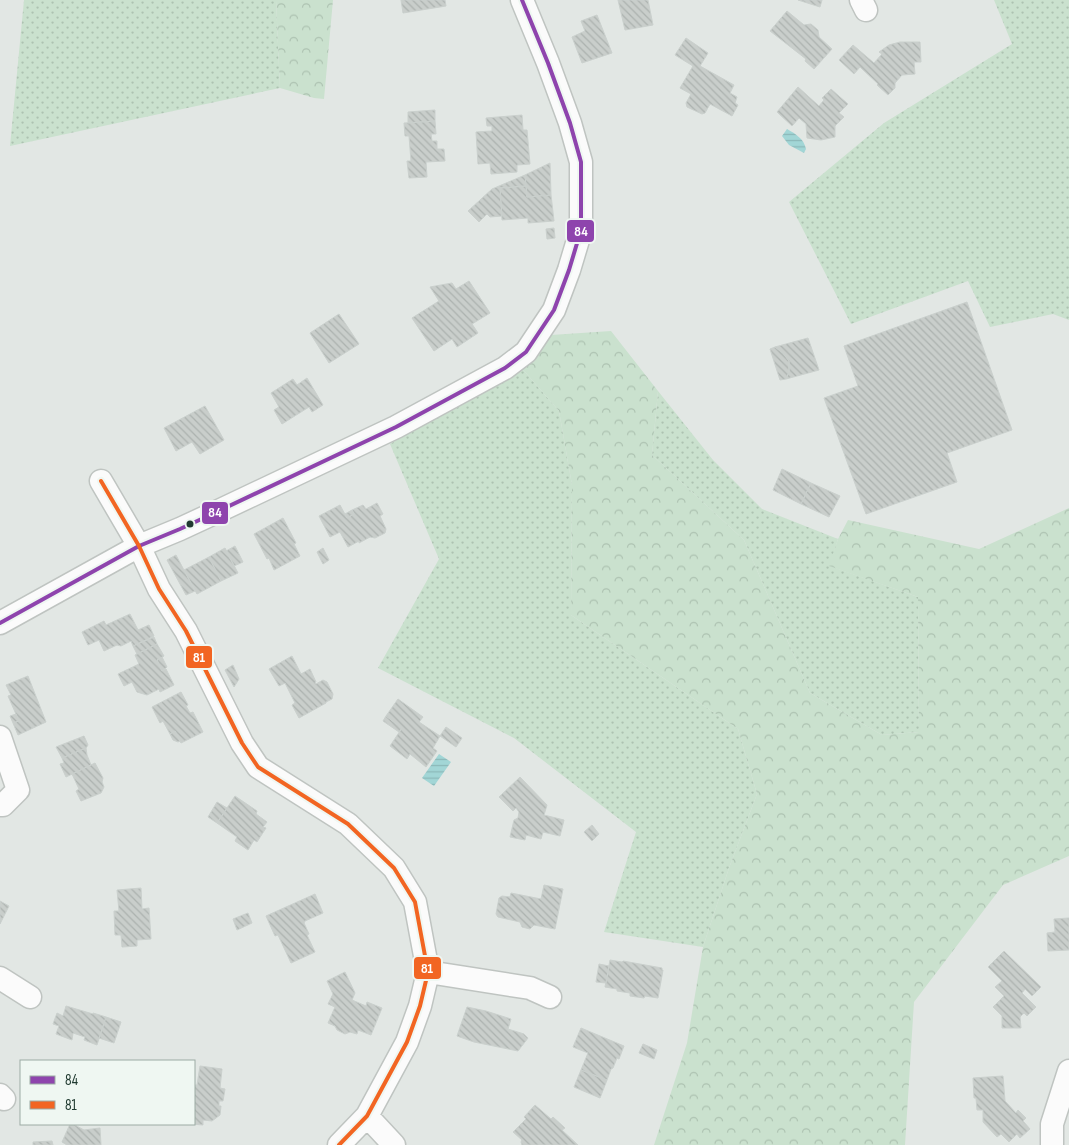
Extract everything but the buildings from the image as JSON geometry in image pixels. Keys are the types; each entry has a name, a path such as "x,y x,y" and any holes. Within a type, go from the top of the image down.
{"street":[{"path":"0,623 139,546 194,523 396,427 505,368 526,352 554,310 581,230 581,162 570,123 522,0"},
{"path":"101,481 139,546 160,589 186,631 242,743 258,767 348,824 394,868 415,902 428,972 420,1006 407,1042 367,1116 339,1145"},
{"path":"0,737 18,790 0,806"},
{"path":"428,972 530,988 550,997"},
{"path":"0,978 30,997"},
{"path":"1052,1145 1052,1124 1069,1071"},
{"path":"367,1116 394,1145"}],"green space":[{"path":"24,0 276,0 280,88 10,146"},
{"path":"276,0 333,0 324,99 280,88"},
{"path":"994,0 1069,0 1069,320 1053,314 990,327 968,281 851,324 789,202 884,123 1012,44"},
{"path":"611,331 658,391 652,455 744,540 810,693 882,735 919,732 918,597 829,566 838,539 848,520 979,549 1069,508 1069,856 1003,885 914,1002 905,1145 654,1145 687,1043 703,947 729,868 757,794 738,729 571,615 572,485 559,411 519,365 551,335"},
{"path":"519,365 559,411 572,485 571,615 738,729 757,794 729,868 703,947 604,932 636,832 514,738 378,668 439,559 390,444"},
{"path":"658,391 713,460 762,509 838,539 830,566 918,597 919,732 882,735 810,693 744,540 652,455"}],"water":[{"path":"787,129 803,142 806,149 804,153 789,145 782,136"},
{"path":"439,754 451,762 434,786 422,778"}],"transit line":[{"name":"84","path":"0,623 139,546 180,529 396,427 505,368 526,352 554,310 581,230 581,162 570,123 522,0"},
{"name":"81","path":"101,481 139,546 159,589 186,631 242,743 258,767 348,824 394,868 415,902 428,972 420,1006 407,1042 367,1116 339,1145"}]}
